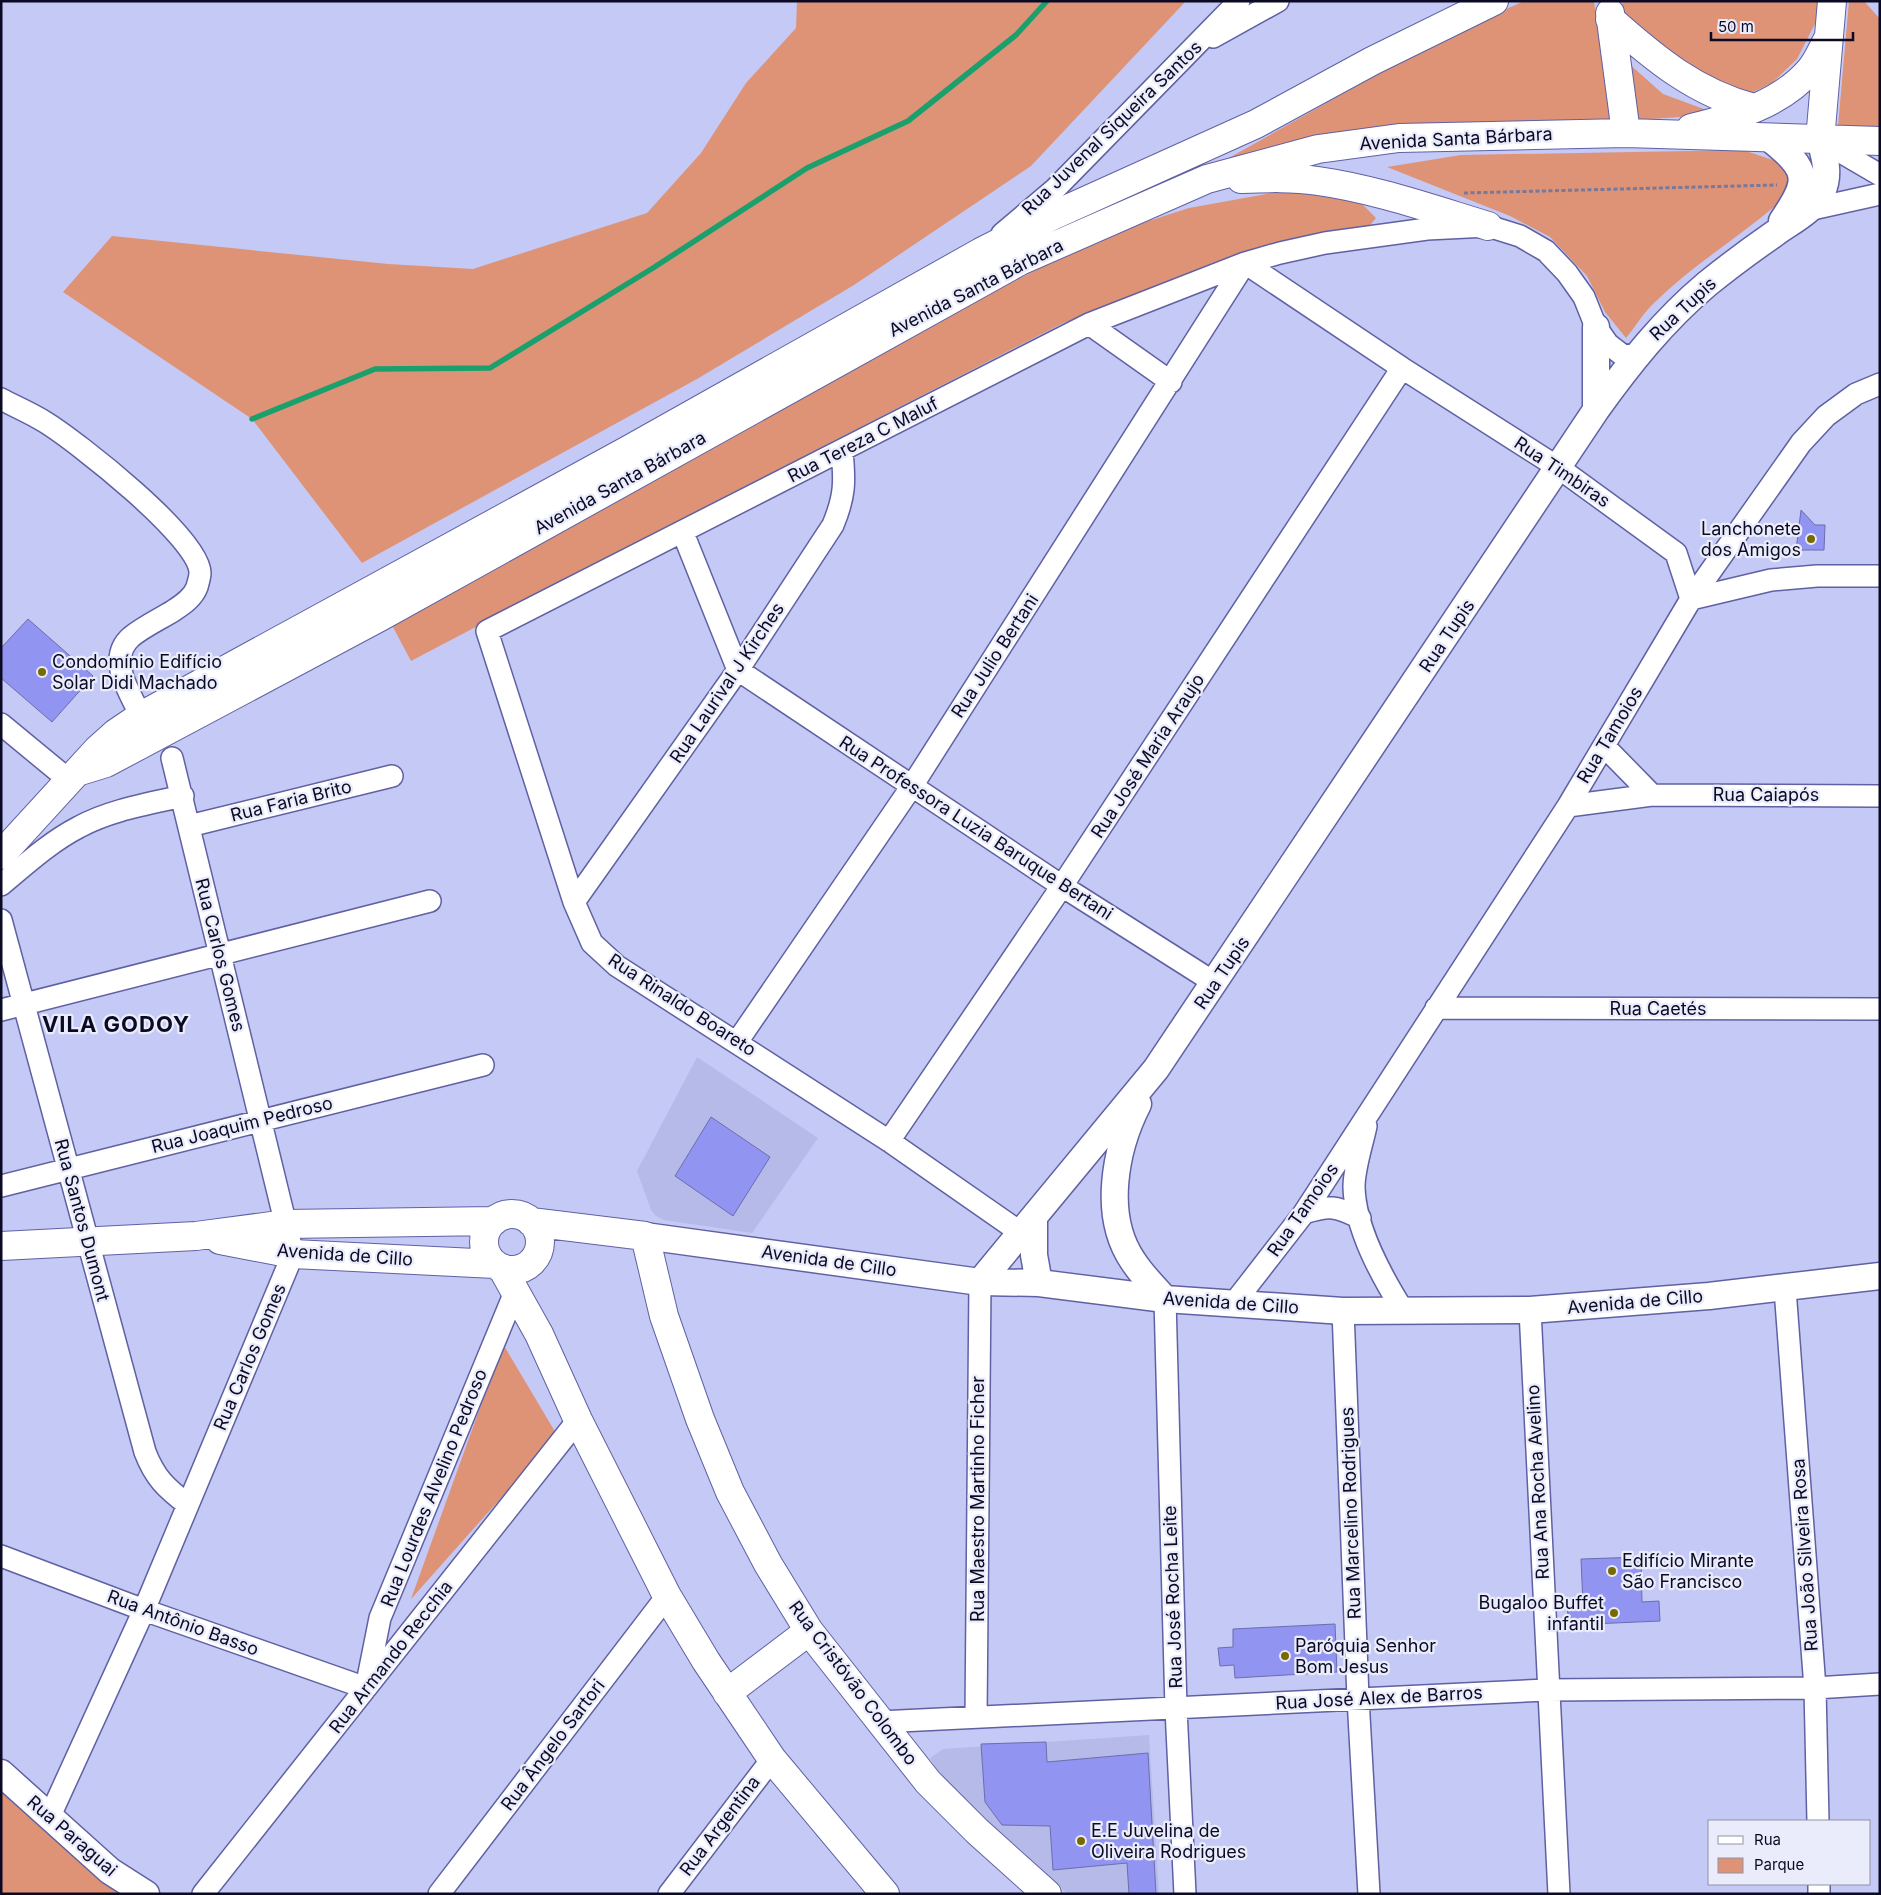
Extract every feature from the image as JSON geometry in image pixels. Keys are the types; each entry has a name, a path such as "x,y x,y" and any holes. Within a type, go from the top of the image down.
{"main road":[{"path":"1372,61 1470,1"},
{"name":"Avenida Santa Bárbara","path":"1,855 97,750 116,733 141,716 366,594 981,252 1052,216 1256,124 1372,61 1494,1"},
{"path":"1820,140 1832,1"},
{"path":"1610,10 1657,59 1695,84 1726,101 1754,108"},
{"path":"1610,10 1626,133"},
{"path":"1668,134 1754,108 1782,95 1810,70 1829,37"},
{"name":"Avenida Santa Bárbara","path":"75,776 106,763 380,617 945,301 1020,261 1207,179 1308,151 1399,138 1626,133 1880,141"},
{"path":"1207,179 1293,178 1319,181 1386,196 1488,226"},
{"path":"539,1334 533,1261 540,1248 540,1238 531,1222 517,1215 501,1217 494,1221 485,1238 485,1248 515,1292 539,1334 578,1420 667,1596 706,1661 772,1759 885,1894"},
{"name":"Avenida de Cillo","path":"1,1246 88,1240 196,1236 286,1224 494,1221"},
{"name":"Avenida de Cillo","path":"531,1222 645,1236"},
{"path":"498,1266 512,1270 533,1261 565,1238 585,1228"},
{"name":"Avenida de Cillo","path":"196,1236 292,1254 498,1266"},
{"name":"Rua Cristóvão Colombo","path":"645,1236 664,1316 700,1419 730,1492 768,1564 809,1630 879,1722 928,1782 977,1831 1047,1894"},
{"path":"727,1693 809,1630"},
{"path":"706,1661 758,1670"}],"street":[{"name":"Rua Juvenal Siqueira Santos","path":"981,252 1055,189 1239,1"},
{"path":"1194,49 1278,1"},
{"path":"1769,138 1792,157 1800,170 1803,184"},
{"path":"1820,140 1880,175"},
{"name":"Rua Tupis","path":"980,1282 1156,1069 1596,410 1634,357 1668,319 1707,284 1808,210 1822,193 1826,179 1826,161 1820,140"},
{"name":"Rua Tupis","path":"1773,234 1799,194 1803,184"},
{"name":"Rua Tupis","path":"1808,210 1880,194"},
{"path":"1488,226 1520,236 1546,252 1567,273 1584,297 1596,327 1621,354 1634,357"},
{"name":"Rua Tereza C Maluf","path":"487,631 683,533 1089,324 1245,263 1325,243 1427,229 1488,226"},
{"name":"Rua Timbiras","path":"1245,263 1402,368 1559,468 1676,553 1691,600"},
{"name":"Rua Julio Bertani","path":"737,1042 912,786 1245,263"},
{"path":"1089,324 1171,382"},
{"path":"1596,327 1596,410"},
{"name":"Rua José Maria Araujo","path":"889,1141 1062,886 1402,368"},
{"name":"Rua Tamoios","path":"1234,1303 1304,1213 1568,806 1691,600 1801,443 1826,416 1856,394 1880,384"},
{"path":"1,399 45,422 101,462 148,502 193,553 201,572 196,590 185,603 131,637 123,648 119,662 123,680 141,716"},
{"name":"Rua Laurival J Kirches","path":"574,902 738,670 833,525 842,503 845,481 842,450"},
{"path":"683,533 738,670"},
{"path":"1691,600 1771,580 1818,576 1880,576"},
{"name":"Rua Rinaldo Boareto","path":"487,631 574,902 592,943 617,966 889,1141 1027,1226"},
{"name":"Rua Professora Luzia Baruque Bertani","path":"738,670 1062,886 1215,983"},
{"path":"1,724 75,776"},
{"path":"1604,746 1652,795"},
{"name":"Rua Carlos Gomes","path":"49,1818 144,1610 292,1254 183,796 172,758"},
{"name":"Rua Faria Brito","path":"189,826 392,776"},
{"name":"Rua Caiapós","path":"1568,806 1652,795 1880,796"},
{"path":"1,885 50,845 80,826 113,813 183,796"},
{"path":"1,1010 430,901"},
{"name":"Rua Santos Dumont","path":"1,920 145,1452 153,1472 166,1489 188,1505"},
{"name":"Rua Caetés","path":"1436,1008 1880,1009"},
{"name":"Rua Joaquim Pedroso","path":"1,1186 483,1065"},
{"name":"Rua Tupis","path":"1156,1069 1129,1121 1117,1165 1114,1202 1120,1231 1132,1260 1165,1299"},
{"name":"Rua Tamoios","path":"1368,1113 1354,1186 1360,1218 1375,1260 1404,1312"},
{"path":"1095,1143 1112,1156 1117,1165"},
{"path":"1304,1213 1326,1207 1341,1208 1360,1218"},
{"path":"1027,1226 1038,1283"},
{"name":"Avenida de Cillo","path":"645,1236 980,1282 1038,1283 1165,1299 1342,1311 1530,1310 1785,1289 1880,1276"},
{"name":"Rua Maestro Martinho Ficher","path":"976,1717 980,1282"},
{"name":"Rua João Silveira Rosa","path":"1785,1289 1815,1688 1818,1820"},
{"name":"Rua Lourdes Alvelino Pedroso","path":"366,1688 380,1618 515,1292"},
{"name":"Rua José Rocha Leite","path":"1165,1299 1176,1709 1185,1894"},
{"name":"Rua Ana Rocha Avelino","path":"1530,1310 1547,1690 1559,1894"},
{"name":"Rua Marcelino Rodrigues","path":"1342,1311 1358,1698 1369,1894"},
{"name":"Rua Armando Recchia","path":"203,1894 578,1420"},
{"name":"Rua Antônio Basso","path":"1,1556 144,1610 366,1688"},
{"name":"Rua Ângelo Sartori","path":"439,1894 667,1596"},
{"name":"Rua José Alex de Barros","path":"879,1722 1547,1690 1815,1688 1880,1684"},
{"name":"Rua Argentina","path":"669,1894 772,1759"},
{"name":"Rua Paraguai","path":"1,1773 110,1871 146,1894"}],"path":[{"path":"1455,194 1803,184"}],"shaded area":[{"path":"697,1057 818,1138 752,1233 664,1220 656,1216 651,1210 637,1171"},
{"name":"E.E Juvelina de Oliveira Rodrigues","path":"1149,1735 1159,1894 1068,1894 1042,1873 972,1808 938,1772 930,1758 943,1749"}],"green space":[{"path":"797,1 1186,1 1031,166 854,285 697,379 362,563 252,419 63,292 112,236 388,264 473,269 647,213 701,153 746,83 796,28"},
{"path":"1524,1 1594,1 1610,121 1444,123 1352,130 1225,160 1410,57"},
{"path":"1623,1 1817,1 1819,16 1797,59 1772,83 1749,94 1710,83 1632,35 1622,7"},
{"path":"1849,1 1864,1 1880,19 1880,126 1838,126"},
{"path":"1627,62 1663,94 1712,112 1694,116 1637,120"},
{"path":"1743,150 1773,160 1790,177 1788,195 1671,287 1647,310 1626,338 1605,312 1587,276 1550,237 1510,216 1387,167 1461,155"},
{"path":"1295,189 1358,200 1376,218 1361,236 1247,256 1063,323 664,528 411,661 385,612 906,334 1073,252 1133,226 1189,208"},
{"path":"503,1344 557,1435 411,1599"},
{"path":"1,1790 125,1894 1,1894"}],"building":[{"name":"Lanchonete dos Amigos","path":"1801,510 1815,525 1825,525 1824,550 1796,550"},
{"path":"28,619 93,676 52,722 1,678 1,648"},
{"path":"711,1117 770,1157 733,1216 675,1176"},
{"path":"1641,1557 1642,1602 1659,1601 1660,1621 1569,1625 1567,1606 1583,1605 1581,1559"},
{"name":"Paróquia Senhor Bom Jesus","path":"1335,1624 1337,1672 1235,1678 1234,1665 1220,1666 1218,1648 1233,1647 1233,1629"},
{"name":"E.E Juvelina de Oliveira Rodrigues","path":"1046,1742 1047,1762 1148,1753 1156,1894 1129,1894 1127,1863 1053,1870 1050,1826 1002,1825 985,1802 981,1744"}],"waterway":[{"path":"252,419 375,369 490,368 653,268 807,168 908,121 1016,35 1047,1"}],"place":[{"name":"Lanchonete dos Amigos","path":"1811,539"},
{"name":"Condomínio Edifício Solar Didi Machado","path":"42,672"},
{"name":"Edifício Mirante São Francisco","path":"1612,1571"},
{"name":"Bugaloo Buffet infantil","path":"1614,1613"},
{"name":"Paróquia Senhor Bom Jesus","path":"1285,1656"},
{"name":"E.E Juvelina de Oliveira Rodrigues","path":"1081,1841"}],"district":[{"name":"VILA GODOY","path":"116,1024"}]}
